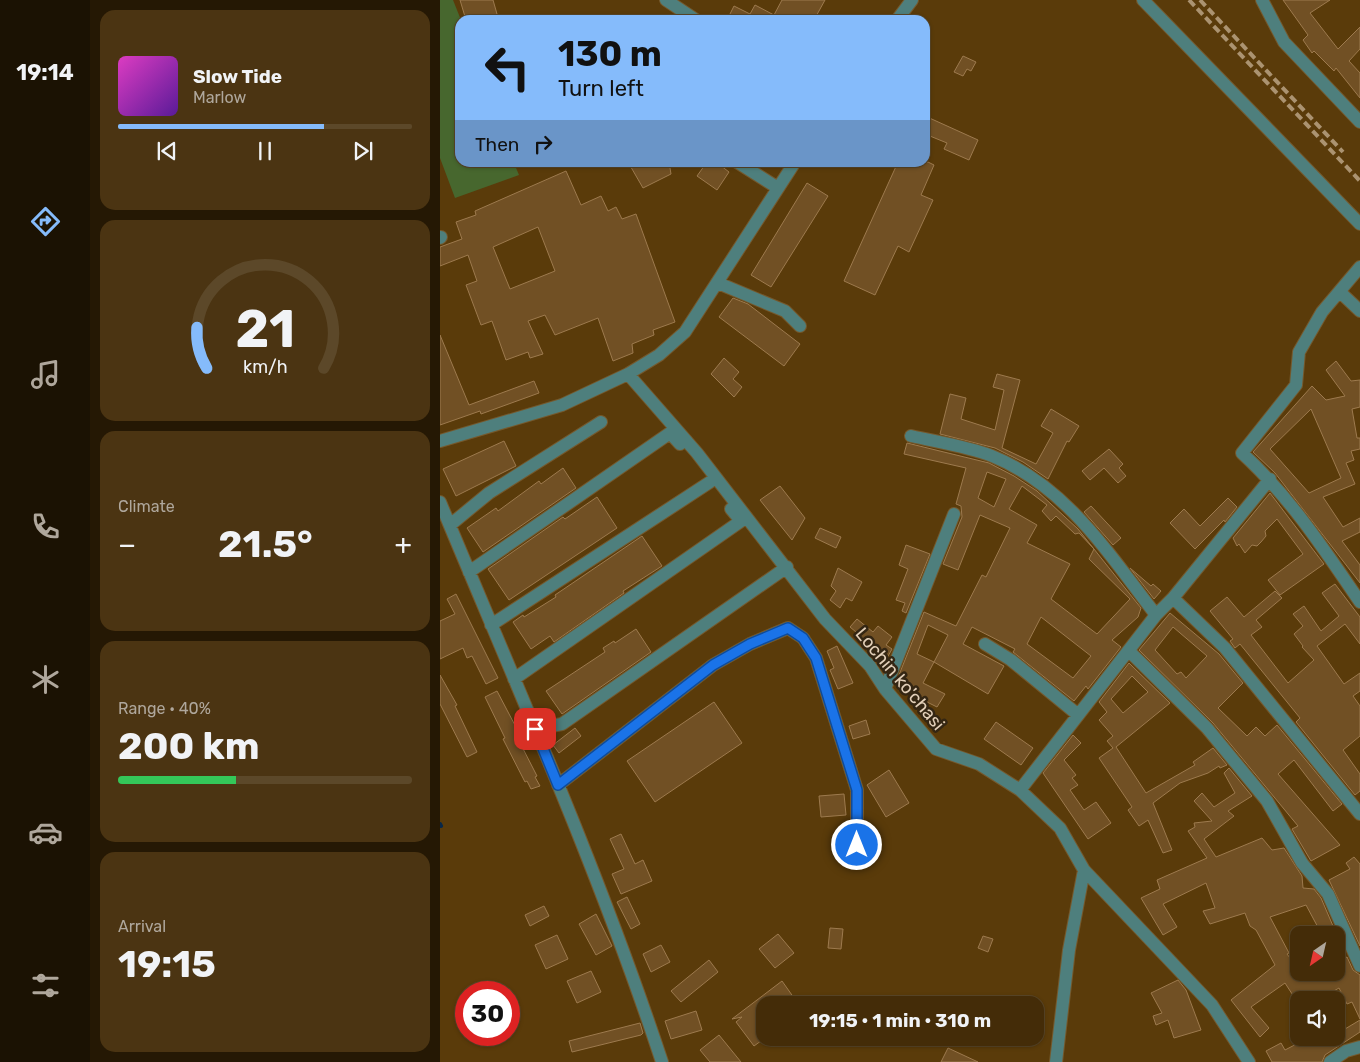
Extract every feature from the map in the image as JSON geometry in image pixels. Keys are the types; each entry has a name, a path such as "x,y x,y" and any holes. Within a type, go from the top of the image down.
{"street":[{"path":"666,0 688,15"},
{"path":"901,15 912,0"},
{"path":"1143,0 1360,224"},
{"path":"1262,0 1284,42 1360,122"},
{"path":"745,167 778,188"},
{"path":"440,441 562,405 628,374 659,355 685,332 792,167"},
{"path":"1360,267 1322,312 1299,352 1296,385 1242,453 1270,479 1324,548 1360,602"},
{"path":"718,283 785,311 800,326"},
{"path":"1340,292 1360,311"},
{"name":"Lochin ko'chasi","path":"628,374 698,453 825,619 870,666 885,689 936,749 979,764 1020,790 1060,828 1084,870 1212,1005 1249,1062"},
{"path":"450,524 489,493 601,422"},
{"path":"469,572 670,433 741,522 514,679"},
{"path":"911,436 991,456 1024,473 1045,487 1085,522 1156,615"},
{"path":"1020,790 1077,714 1156,615 1173,598 1270,479"},
{"path":"491,625 710,482"},
{"path":"440,502 610,914 662,1062"},
{"path":"885,689 954,514"},
{"path":"535,729 562,724 787,567"},
{"path":"1173,598 1225,648 1360,814"},
{"path":"558,785 713,665 750,644 788,628 803,638 816,658 857,790 857,864"},
{"path":"985,644 1011,660 1077,714"},
{"path":"1129,650 1207,728 1267,801 1302,863 1328,894 1360,966"},
{"path":"1056,1062 1069,950 1084,870"},
{"path":"1330,1062 1346,1051 1360,1047"}],"green space":[{"path":"440,0 453,0 459,15 455,15 455,167 516,167 519,175 455,198 440,158"}],"building":[{"path":"460,0 493,0 497,14 494,15 464,15"},
{"path":"782,0 825,0 817,15 774,15"},
{"path":"1283,0 1330,0 1310,13 1338,49 1360,27 1360,49 1349,61 1360,73 1360,98 1336,68 1334,71 1314,51 1312,53 1303,40 1308,35"},
{"path":"755,5 774,15 730,15 734,6 750,14"},
{"path":"963,56 976,62 971,71 967,69 963,76 954,72"},
{"path":"930,118 978,140 969,160 944,149 947,143 930,136"},
{"path":"930,163 934,165 921,195 933,200 909,252 898,246 875,295 844,281 896,167 930,167"},
{"path":"631,167 670,167 671,174 643,188"},
{"path":"703,167 722,167 729,172 717,190 697,176"},
{"path":"566,171 581,205 601,196 608,211 616,207 622,219 636,214 675,322 653,330 654,335 632,344 633,353 613,361 598,318 555,335 545,315 528,321 543,354 530,358 528,352 506,360 492,321 481,325 466,285 477,281 468,255 440,266 440,247 462,239 456,222 476,215 475,211","holes":["538,227 555,271 510,289 493,247"]},
{"path":"807,183 828,196 771,287 751,275"},
{"path":"733,298 748,304 800,344 784,366 719,317"},
{"path":"440,335 469,405 534,381 539,393 481,414 480,411 440,425"},
{"path":"724,358 739,372 733,379 742,387 734,397 711,374"},
{"path":"1336,361 1351,381 1360,380 1360,407 1352,409 1357,438 1360,438 1360,449 1351,451 1354,460 1346,463 1355,484 1323,497 1343,527 1360,518 1360,532 1342,541 1360,565 1360,583 1275,473 1253,452 1312,386 1326,400 1345,396 1326,370","holes":["1311,409 1341,478 1309,493 1270,449"]},
{"path":"997,374 1020,380 1002,448 1036,464 1053,433 1041,426 1051,409 1079,426 1069,442 1067,441 1048,479 1023,462 995,448 940,434 950,394 966,398 961,419 995,430 1004,390 993,387"},
{"path":"504,441 516,466 456,496 443,469"},
{"path":"907,443 989,463 1037,491 1078,529 1094,549 1141,608 1138,617 1112,640 1121,647 1088,689 1086,686 1074,701 1013,652 1015,649 972,627 963,644 1004,666 988,694 934,662 923,683 945,694 937,707 915,696 897,680 924,612 956,626 982,575 986,577 1010,528 980,515 958,570 943,564 962,517 961,506 956,504 966,468 904,454","holes":["987,472 1006,479 994,507 978,498","1022,486 1047,505 1042,511 1051,521 1056,516 1075,534 1079,533 1094,549 1089,559 1130,599 1097,634 1051,599 1070,564 1027,543 1037,525 1009,509","1041,617 1091,656 1073,678 1027,644","928,625 948,635 934,662 917,654"]},
{"path":"1109,449 1123,464 1119,468 1126,476 1118,483 1104,468 1090,480 1082,471"},
{"path":"563,468 576,488 483,552 467,528 496,508 498,511 539,481 541,484"},
{"path":"780,486 805,518 792,540 760,500"},
{"path":"1270,493 1324,564 1280,595 1268,580 1303,554 1277,519 1265,531 1266,536 1261,542 1257,546 1252,545 1245,553 1239,544 1237,546 1233,538"},
{"path":"597,497 617,528 509,600 488,569 563,517 565,519"},
{"path":"1228,498 1237,507 1225,522 1224,520 1195,549 1170,523 1184,509 1200,526"},
{"path":"1091,506 1121,538 1113,545 1084,512"},
{"path":"820,528 841,537 836,548 815,538"},
{"path":"642,536 662,566 623,591 624,593 554,642 550,636 531,649 513,622 556,597 555,595"},
{"path":"906,545 930,554 906,613 902,611 905,603 896,600 908,569 899,565"},
{"path":"838,568 862,582 852,601 846,598 840,608 830,600 836,591 831,586"},
{"path":"1130,568 1151,586 1153,584 1161,591 1154,599"},
{"path":"1335,584 1360,617 1360,644 1345,624 1317,646 1344,684 1360,673 1360,691 1353,696 1360,706 1360,736 1343,750 1360,774 1360,791 1355,795 1296,722 1300,718 1240,644 1235,648 1230,641 1233,639 1210,611 1227,597 1244,617 1275,591 1282,598 1256,620 1262,627 1251,635 1288,683 1314,660 1302,647 1294,634 1303,626 1293,614 1304,606 1321,631 1339,616 1322,593"},
{"path":"456,594 498,678 486,684 472,656 467,658 463,648 440,659 440,621 455,614 447,599"},
{"path":"1170,613 1219,654 1243,683 1218,708 1247,736 1256,727 1265,736 1277,725 1342,804 1333,811 1294,760 1278,774 1340,845 1311,861 1292,829 1298,826 1213,723 1139,650","holes":["1173,627 1207,656 1186,678 1181,672 1177,674 1155,650"]},
{"path":"857,619 873,632 878,626 892,637 886,645 892,649 887,658 850,627"},
{"path":"636,629 651,652 562,714 546,691 605,652 603,648 614,641 615,643"},
{"path":"837,646 853,683 838,689 830,670 834,668 827,651"},
{"path":"1129,663 1170,703 1116,747 1146,793 1195,765 1193,762 1213,748 1227,765 1220,768 1219,766 1208,773 1180,783 1153,803 1172,850 1163,853 1148,820 1139,826 1128,810 1132,807 1099,758 1113,748 1107,741 1113,736 1099,720 1107,712 1099,702","holes":["1132,676 1148,692 1123,713 1111,699"]},
{"path":"440,675 457,705 455,706 477,752 467,757 440,704"},
{"path":"497,691 518,731 515,733 537,776 535,777 540,786 531,789 527,781 525,782 503,739 505,738 485,697"},
{"path":"714,702 742,743 655,802 627,761"},
{"path":"866,720 870,734 853,739 849,726"},
{"path":"996,722 1033,748 1021,765 984,739"},
{"path":"575,728 581,736 559,753 553,745"},
{"path":"1073,735 1081,743 1064,760 1076,775 1072,778 1078,785 1070,790 1084,810 1096,802 1111,823 1088,839 1043,773"},
{"path":"1229,768 1252,796 1228,811 1234,816 1204,839 1216,857 1262,838 1272,850 1284,848 1302,876 1303,888 1314,889 1321,898 1333,926 1317,926 1306,905 1270,917 1289,953 1287,954 1290,958 1290,981 1345,981 1345,958 1347,957 1353,970 1360,975 1360,1019 1352,1002 1347,1004 1345,991 1340,991 1339,988 1334,991 1290,991 1285,983 1251,1007 1269,1028 1260,1037 1231,1000 1275,965 1256,930 1250,926 1245,913 1210,924 1203,911 1215,908 1206,883 1163,904 1177,927 1163,935 1141,898 1160,889 1157,880 1207,858 1188,831 1195,827 1194,823 1212,821 1194,801 1202,793 1214,807 1235,793 1224,773"},
{"path":"889,770 909,803 886,817 867,785"},
{"path":"844,794 846,815 821,817 819,796"},
{"path":"621,834 635,864 643,860 652,881 621,894 612,874 624,869 610,839"},
{"path":"1354,857 1360,864 1360,946 1329,880 1350,869 1346,863"},
{"path":"627,897 640,924 631,929 617,902"},
{"path":"544,906 549,916 530,926 525,915"},
{"path":"596,914 612,946 596,955 579,924"},
{"path":"830,928 843,929 841,949 828,948"},
{"path":"778,934 794,953 775,968 759,949"},
{"path":"557,935 568,959 546,969 535,945"},
{"path":"983,936 993,939 988,952 978,948"},
{"path":"661,945 670,962 651,972 643,954"},
{"path":"709,960 718,972 681,1002 671,991"},
{"path":"591,971 601,992 577,1003 567,981"},
{"path":"1178,980 1186,990 1201,1030 1174,1038 1168,1020 1156,1025 1153,1016 1162,1013 1151,993"},
{"path":"782,981 793,996 762,996"},
{"path":"756,1001 756,1045 754,1046 736,1022 742,1017 732,1019"},
{"path":"696,1011 702,1030 671,1039 665,1021"},
{"path":"1360,1020 1360,1032 1345,1042 1345,1029"},
{"path":"640,1023 643,1033 641,1035 572,1052 569,1041"},
{"path":"719,1035 741,1062 710,1062 700,1050"},
{"path":"1281,1043 1285,1050 1293,1046 1339,1046 1325,1055 1322,1062 1272,1062 1266,1051"},
{"path":"948,1048 978,1062 941,1062"}],"railway":[{"path":"1189,0 1360,181"},
{"path":"1200,0 1343,152"}],"route":[{"path":"535,729 558,785 713,665 750,644 788,628 803,638 816,658 857,790 857,845"}]}
